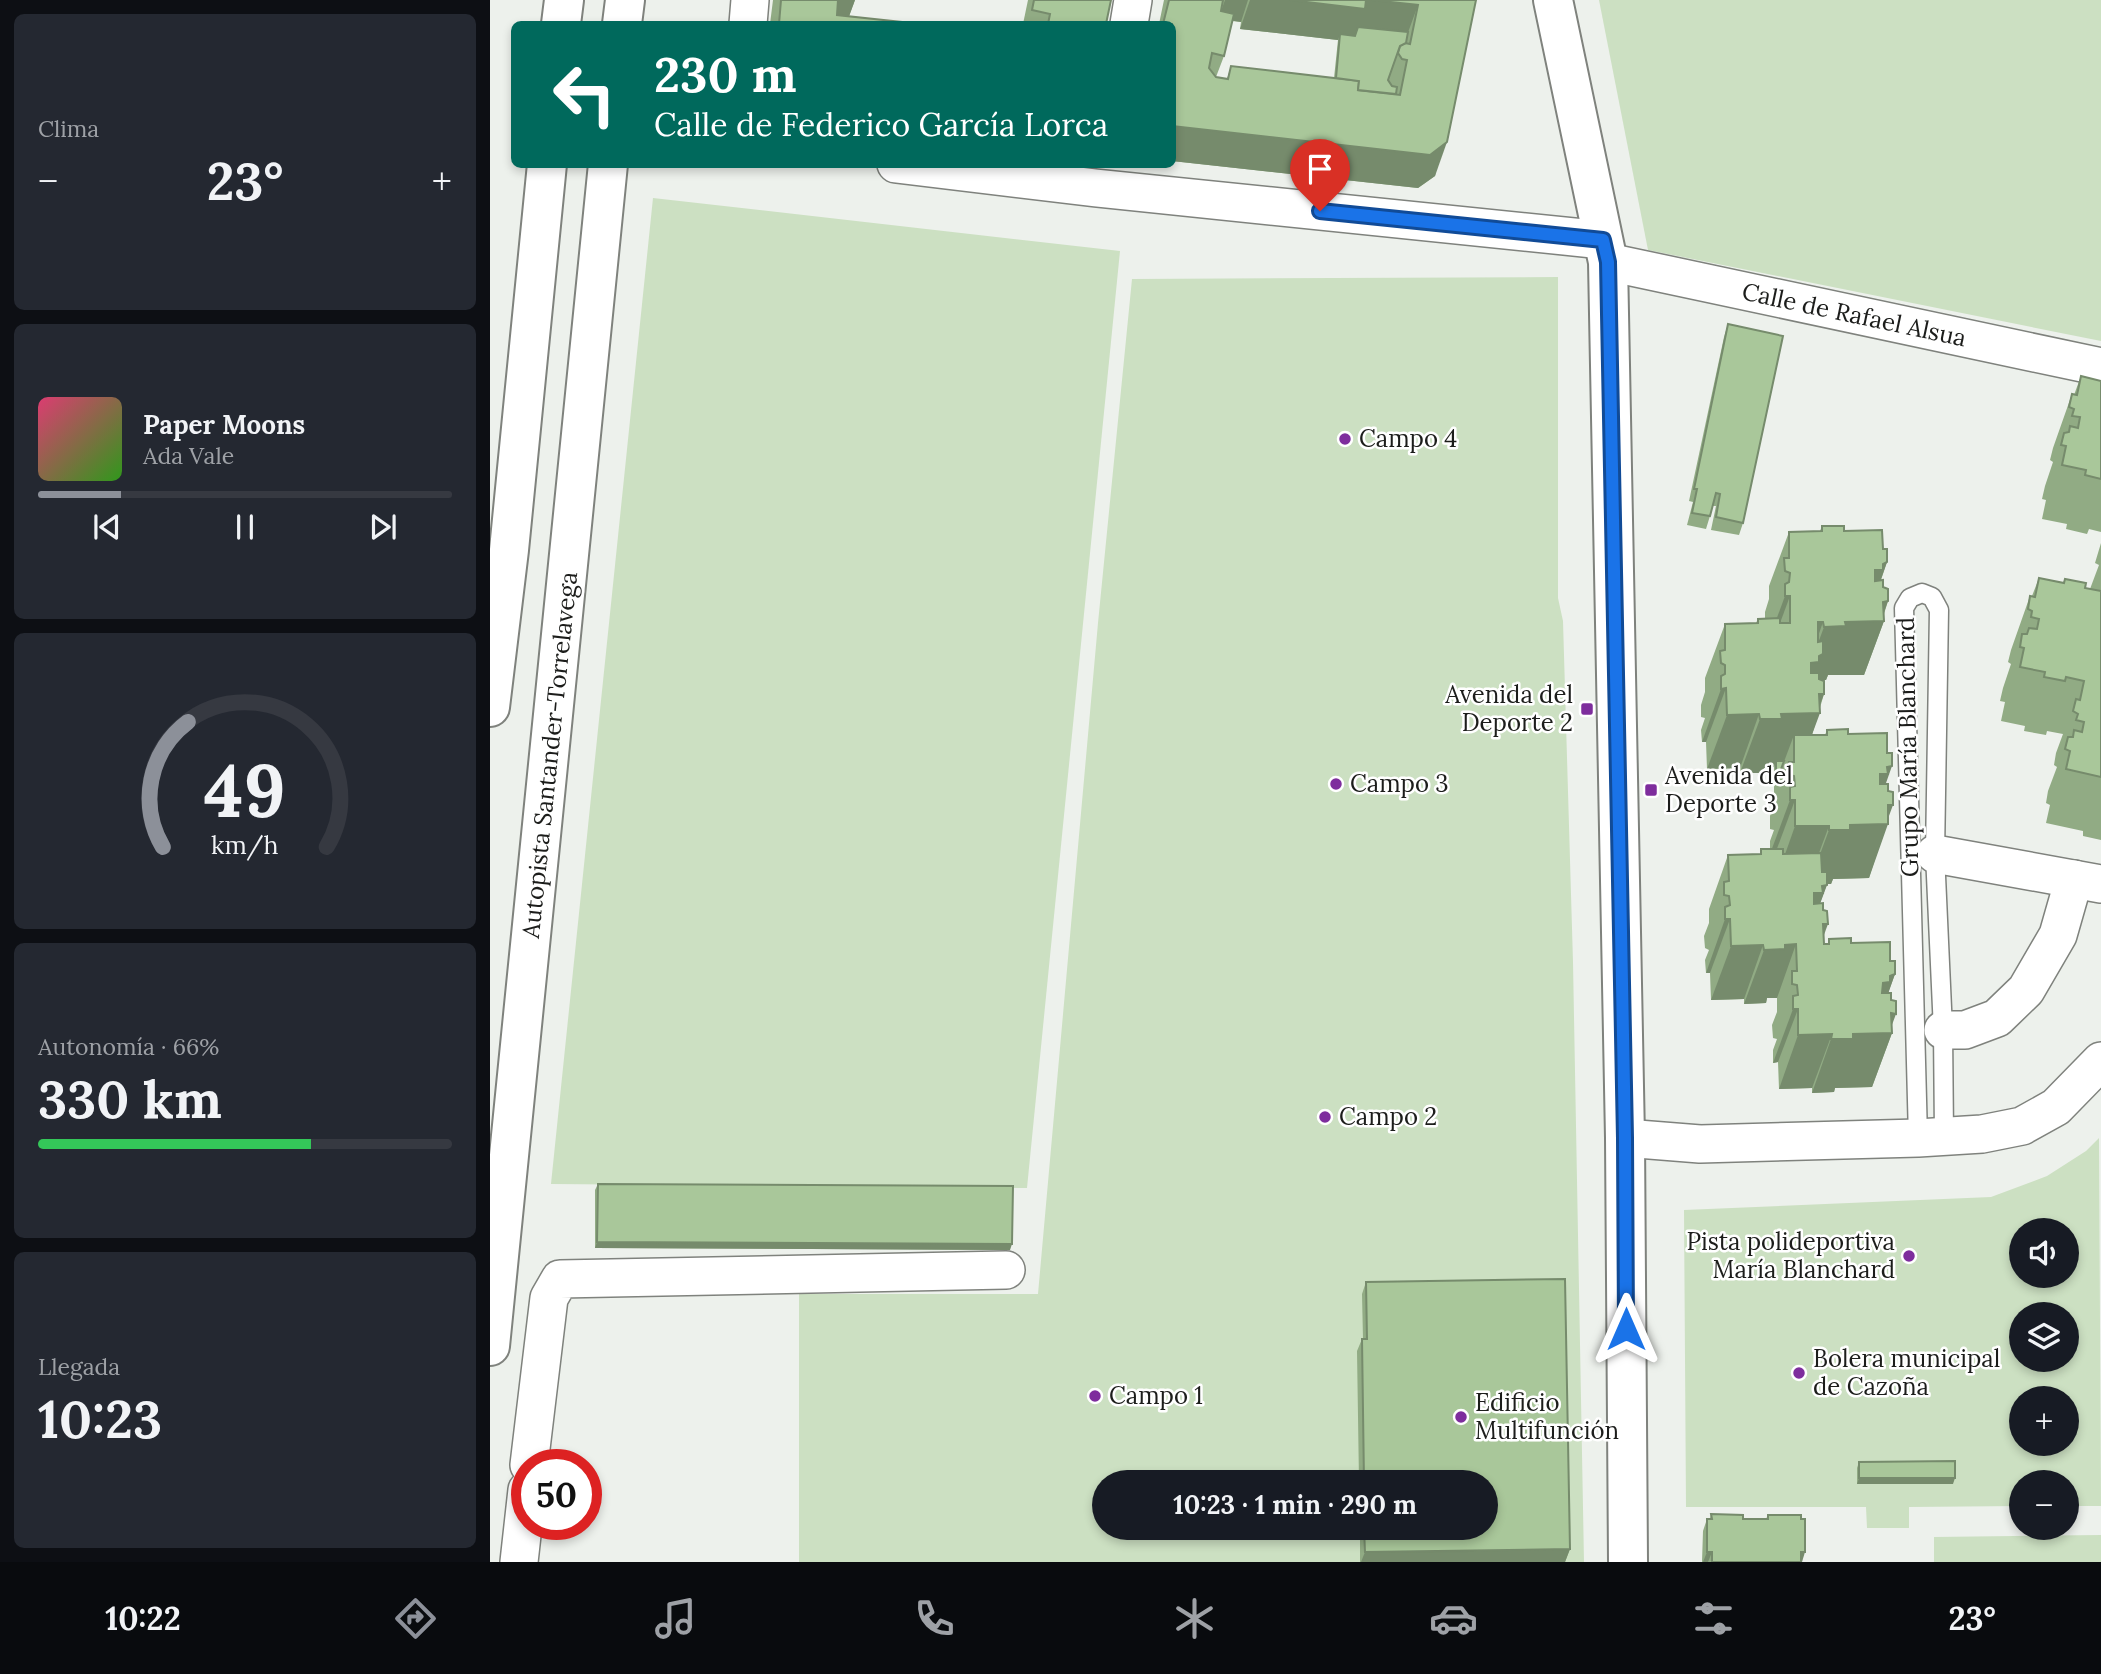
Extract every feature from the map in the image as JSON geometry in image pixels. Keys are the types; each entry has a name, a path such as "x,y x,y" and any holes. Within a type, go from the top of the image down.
{"main road":[{"path":"561,21 564,0"},
{"path":"622,21 625,0"},
{"path":"1553,0 1605,251 1625,1138 1628,1562"},
{"path":"490,706 509,550 547,168"},
{"name":"Autopista Santander-Torrelavega","path":"490,1346 608,168"}],"street":[{"path":"748,21 750,0"},
{"path":"1130,21 1133,0"},
{"name":"Calle de Rafael Alsua","path":"964,168 1099,176 1605,251 2101,367"},
{"name":"Grupo María Blanchard","path":"1935,854 2087,881 2026,990 1997,1018 1965,1030 1943,1030"},
{"path":"1625,1138 1700,1144 1982,1134 2022,1126 2056,1107 2101,1061"},
{"path":"532,1449 549,1298 560,1279 1006,1270"},
{"path":"519,1562 521,1540"}],"lane":[{"name":"Grupo María Blanchard","path":"1922,593 1931,597 1938,610 1935,854 1943,1030 1931,1137 1904,608 1910,598 1922,593"}],"green space":[{"path":"1599,0 2101,0 2101,341 1648,250"},
{"path":"653,198 1120,251 1027,1188 551,1184"},
{"path":"1558,277 1558,598 1563,621 1573,962 1584,1562 799,1562 799,1294 1038,1294 1098,623 1132,279"},
{"path":"2099,1138 2101,1506 2079,1506 2079,1470 2009,1470 2009,1506 1909,1507 1909,1528 1867,1528 1866,1507 1686,1507 1684,1210 1991,1197 2047,1176 2086,1151"},
{"path":"2079,1535 2101,1535 2101,1562 1934,1562 1934,1537 2009,1536 2009,1540 2079,1540"}],"building":[{"path":"781,0 838,0 837,15 893,21 779,21"},
{"path":"1034,0 1111,0 1107,21 1049,21 1050,14 1032,10"},
{"path":"1169,0 1223,0 1221,11 1234,14 1224,56 1212,53 1209,68 1216,77 1228,79 1231,66 1359,81 1358,90 1400,95 1407,60 1402,59 1398,53 1400,46 1410,44 1418,5 1372,0 1476,0 1447,142 1430,155 1176,126 1176,21 1164,21"},
{"path":"1290,0 1366,0 1365,9"},
{"path":"1358,27 1408,32 1406,43 1400,46 1388,80 1392,86 1397,87 1396,94 1358,90 1359,81 1336,78 1340,34 1355,36"},
{"path":"1728,324 1783,336 1743,523 1716,517 1720,494 1716,493 1710,516 1692,513 1697,489 1694,489"},
{"path":"2081,376 2101,381 2101,479 2085,475 2086,470 2062,465 2066,446 2061,445 2064,433 2069,432 2070,426 2078,428 2080,417 2072,416 2074,409 2069,407 2072,394 2077,395"},
{"path":"1822,526 1844,526 1844,531 1882,530 1887,562 1883,564 1883,570 1875,570 1875,581 1883,580 1883,587 1888,589 1888,601 1883,602 1884,621 1845,622 1846,626 1824,627 1823,622 1818,622 1818,642 1823,641 1823,654 1819,656 1819,662 1811,663 1811,673 1819,673 1819,679 1824,681 1824,694 1819,694 1820,713 1781,714 1782,719 1760,719 1759,714 1727,715 1726,688 1721,689 1721,676 1725,674 1725,665 1721,663 1720,651 1725,650 1725,624 1758,623 1758,619 1780,618 1780,623 1790,623 1790,596 1785,596 1785,584 1789,582 1790,573 1785,571 1784,558 1789,558 1789,532 1822,531"},
{"path":"2039,578 2064,583 2065,579 2086,583 2085,588 2101,591 2101,777 2066,769 2070,751 2065,749 2068,737 2073,737 2074,730 2082,732 2084,722 2076,720 2078,714 2073,711 2076,699 2080,700 2084,681 2066,677 2065,681 2044,677 2045,672 2020,667 2024,648 2020,647 2022,634 2027,634 2029,628 2037,629 2039,619 2031,617 2032,611 2028,609 2030,596 2035,597"},
{"path":"1848,729 1848,734 1887,733 1887,753 1892,753 1892,766 1887,767 1888,774 1880,774 1880,784 1888,784 1888,791 1893,792 1893,805 1888,805 1888,824 1850,825 1850,830 1829,830 1829,826 1795,826 1795,800 1790,800 1790,787 1795,786 1794,776 1790,775 1789,762 1794,762 1794,735 1827,735 1827,730"},
{"path":"1776,761 1784,761 1776,783"},
{"path":"1761,849 1783,849 1783,854 1821,853 1822,872 1827,872 1827,885 1822,886 1823,893 1814,893 1814,904 1823,903 1823,910 1827,911 1828,924 1823,924 1824,944 1829,944 1829,939 1851,938 1851,943 1890,942 1890,961 1895,961 1895,974 1890,976 1890,982 1883,983 1882,993 1891,993 1891,1000 1896,1001 1896,1014 1891,1013 1892,1033 1853,1034 1853,1039 1831,1039 1832,1034 1798,1035 1798,1009 1793,1009 1793,996 1798,995 1797,985 1792,984 1792,971 1797,971 1796,944 1785,945 1785,949 1764,950 1763,945 1731,946 1730,919 1725,919 1725,907 1730,905 1729,896 1724,895 1724,882 1729,881 1728,855 1761,854"},
{"path":"598,1184 1013,1186 1012,1244 597,1242"},
{"name":"Edificio Multifunción","path":"1565,1279 1570,1549 1365,1552 1364,1540 1498,1540 1498,1470 1364,1470 1362,1339 1367,1339 1366,1282"},
{"path":"1955,1461 1955,1478 1859,1478 1859,1462"},
{"path":"1711,1514 1743,1515 1743,1519 1768,1519 1768,1515 1801,1515 1801,1519 1805,1519 1805,1552 1801,1552 1801,1562 1712,1562 1712,1552 1707,1552 1707,1519 1712,1519"}],"place":[{"name":"Campo 4","path":"1345,439"},
{"name":"Avenida del Deporte 2","path":"1587,709"},
{"name":"Campo 3","path":"1336,784"},
{"name":"Avenida del Deporte 3","path":"1651,790"},
{"name":"Campo 2","path":"1325,1117"},
{"name":"Pista polideportiva María Blanchard","path":"1909,1256"},
{"name":"Bolera municipal de Cazoña","path":"1799,1373"},
{"name":"Campo 1","path":"1095,1396"},
{"name":"Edificio Multifunción","path":"1461,1417"}],"route":[{"path":"1320,211 1603,240 1608,262 1625,1138 1626,1329"}]}
